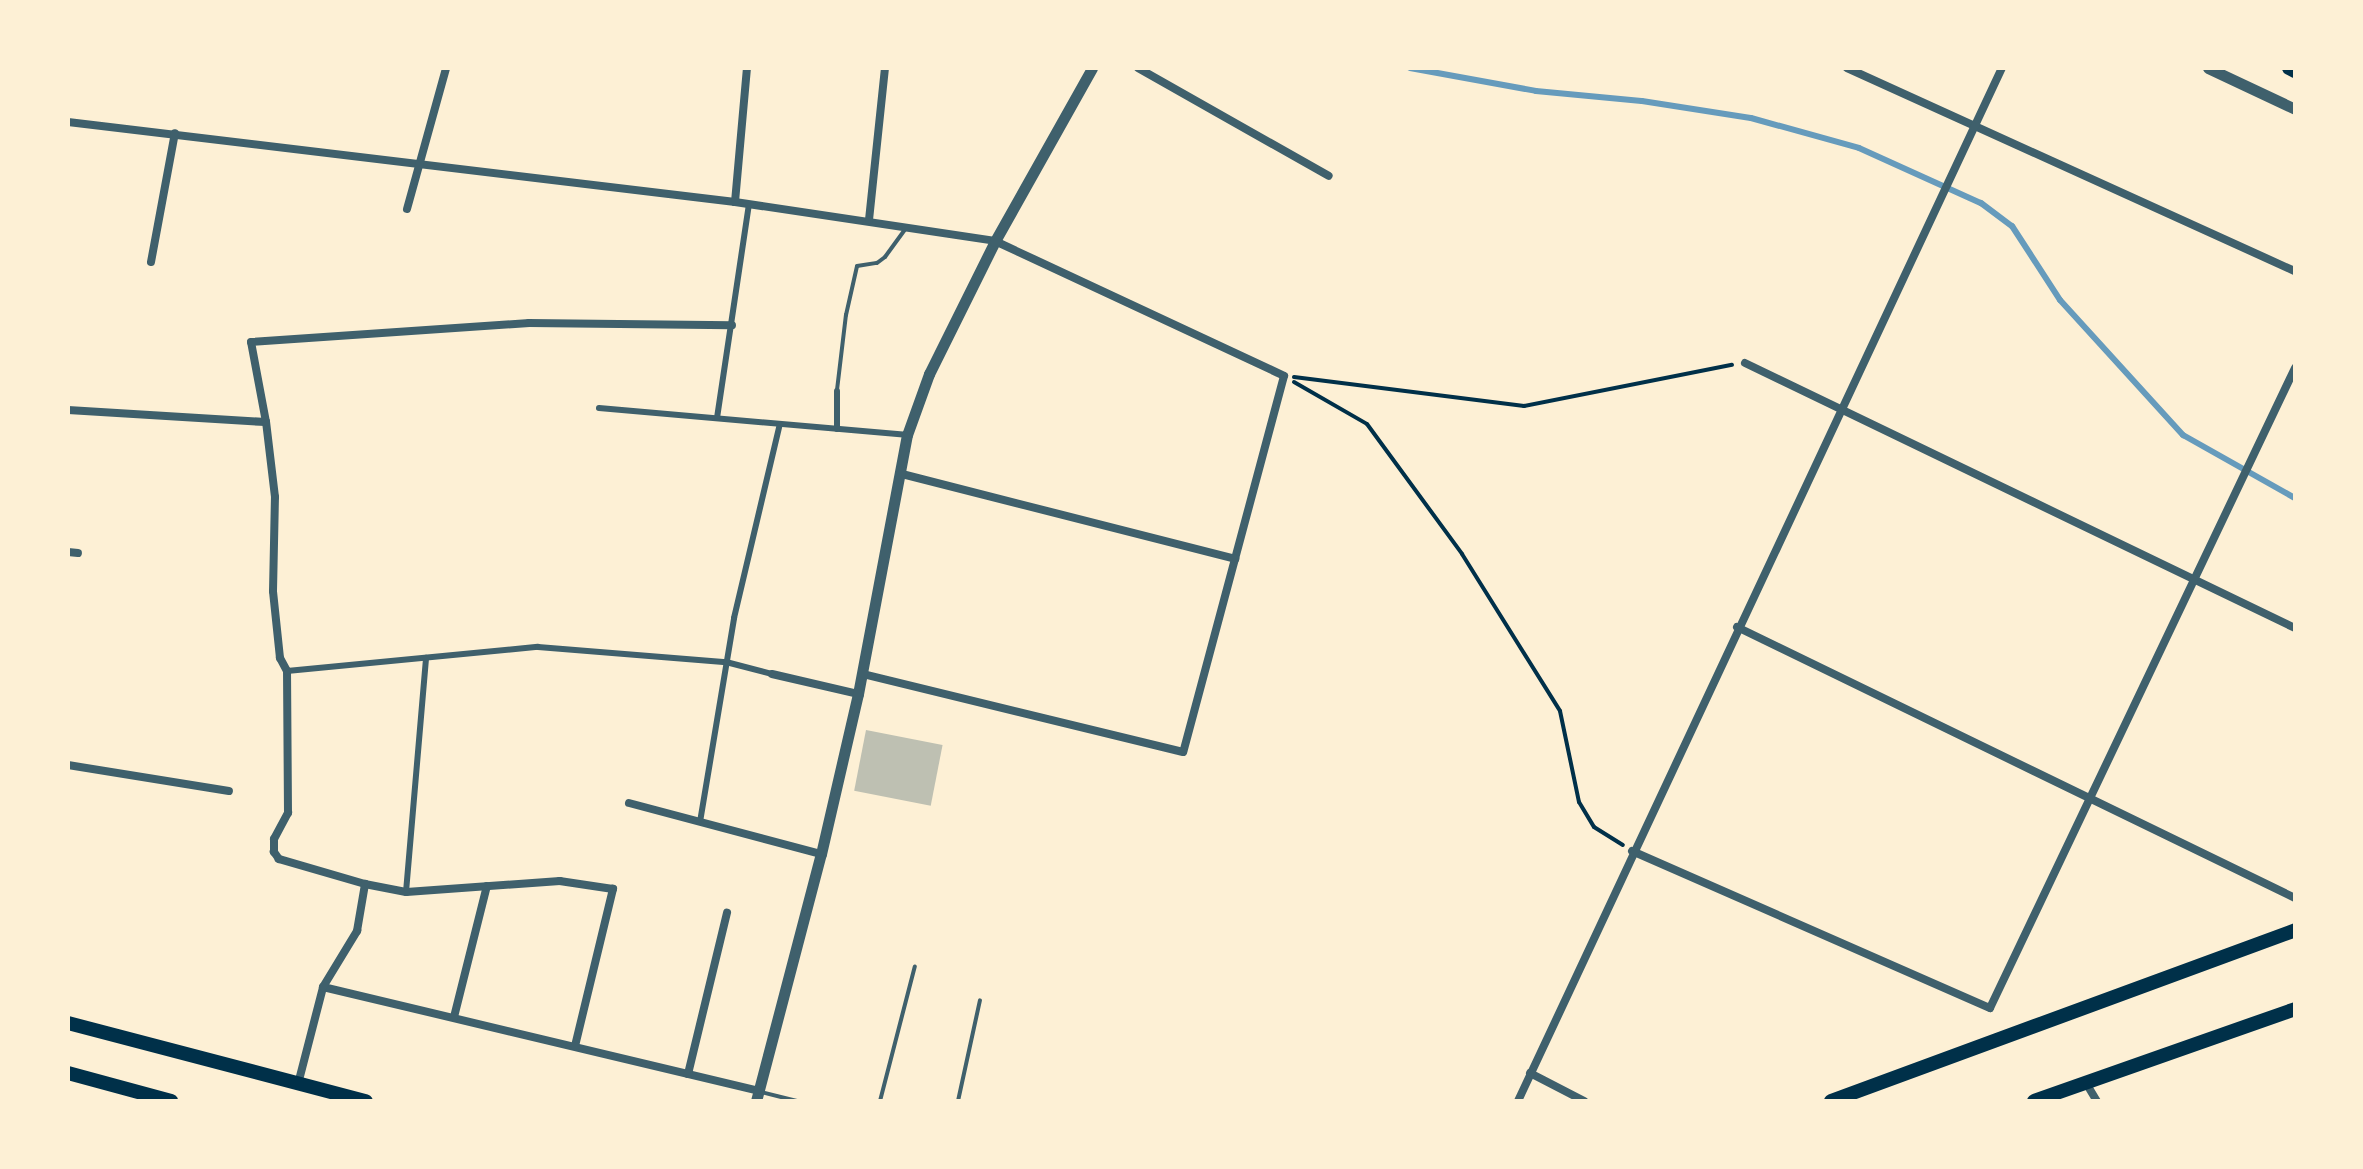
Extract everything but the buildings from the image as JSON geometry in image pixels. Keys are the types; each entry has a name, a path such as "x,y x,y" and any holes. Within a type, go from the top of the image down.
{"main road":[{"path":"2289,68 2295,71"},
{"path":"1832,1101 2295,930"},
{"path":"2034,1101 2295,1009"},
{"path":"68,1023 366,1101"},
{"path":"68,1073 171,1101"}],"street":[{"path":"407,209 446,68"},
{"path":"735,202 747,68"},
{"path":"869,220 885,68"},
{"path":"323,987 688,1074 757,1096 821,854 858,694 907,435 929,374 995,241 1092,68"},
{"path":"1138,68 1329,176"},
{"path":"1847,68 2295,271"},
{"path":"1518,1101 1632,851 2002,68"},
{"path":"2208,68 2295,109"},
{"path":"68,122 735,202 995,241 1284,376 1183,752 862,674"},
{"path":"151,262 175,133"},
{"path":"717,418 749,204"},
{"path":"575,1046 613,889 560,881 406,892 365,884 279,859 274,852 274,839 288,813 287,671 280,658 273,591 275,497 266,422 251,342 529,323 732,325"},
{"path":"1745,363 2295,628"},
{"path":"1632,851 1990,1008 2295,368"},
{"path":"837,391 837,429"},
{"path":"599,408 907,435"},
{"path":"68,410 266,422"},
{"path":"700,822 726,662 780,424"},
{"path":"902,474 1235,559"},
{"path":"68,552 78,553"},
{"path":"1737,627 2295,898"},
{"path":"287,671 538,647 726,662 858,694"},
{"path":"406,892 426,658"},
{"path":"68,765 229,791"},
{"path":"629,803 821,854"},
{"path":"298,1084 323,987 357,931 365,884"},
{"path":"454,1017 487,886"},
{"path":"688,1074 727,913"},
{"path":"1530,1073 1584,1101"},
{"path":"2086,1083 2097,1101"}],"lane":[{"path":"837,391 846,315 857,266 877,263 885,257 906,227"},
{"path":"880,1101 915,966"},
{"path":"958,1101 980,1000"},
{"path":"757,1096 797,1101"}],"path":[{"path":"1284,376 1524,406 1745,363"},
{"path":"1284,376 1367,424 1462,554 1560,711 1579,802 1594,827 1632,851"}],"waterway":[{"path":"1410,68 1536,91 1642,101 1751,118 1859,148 1981,203 2012,226 2060,300 2183,435 2295,498"}]}
